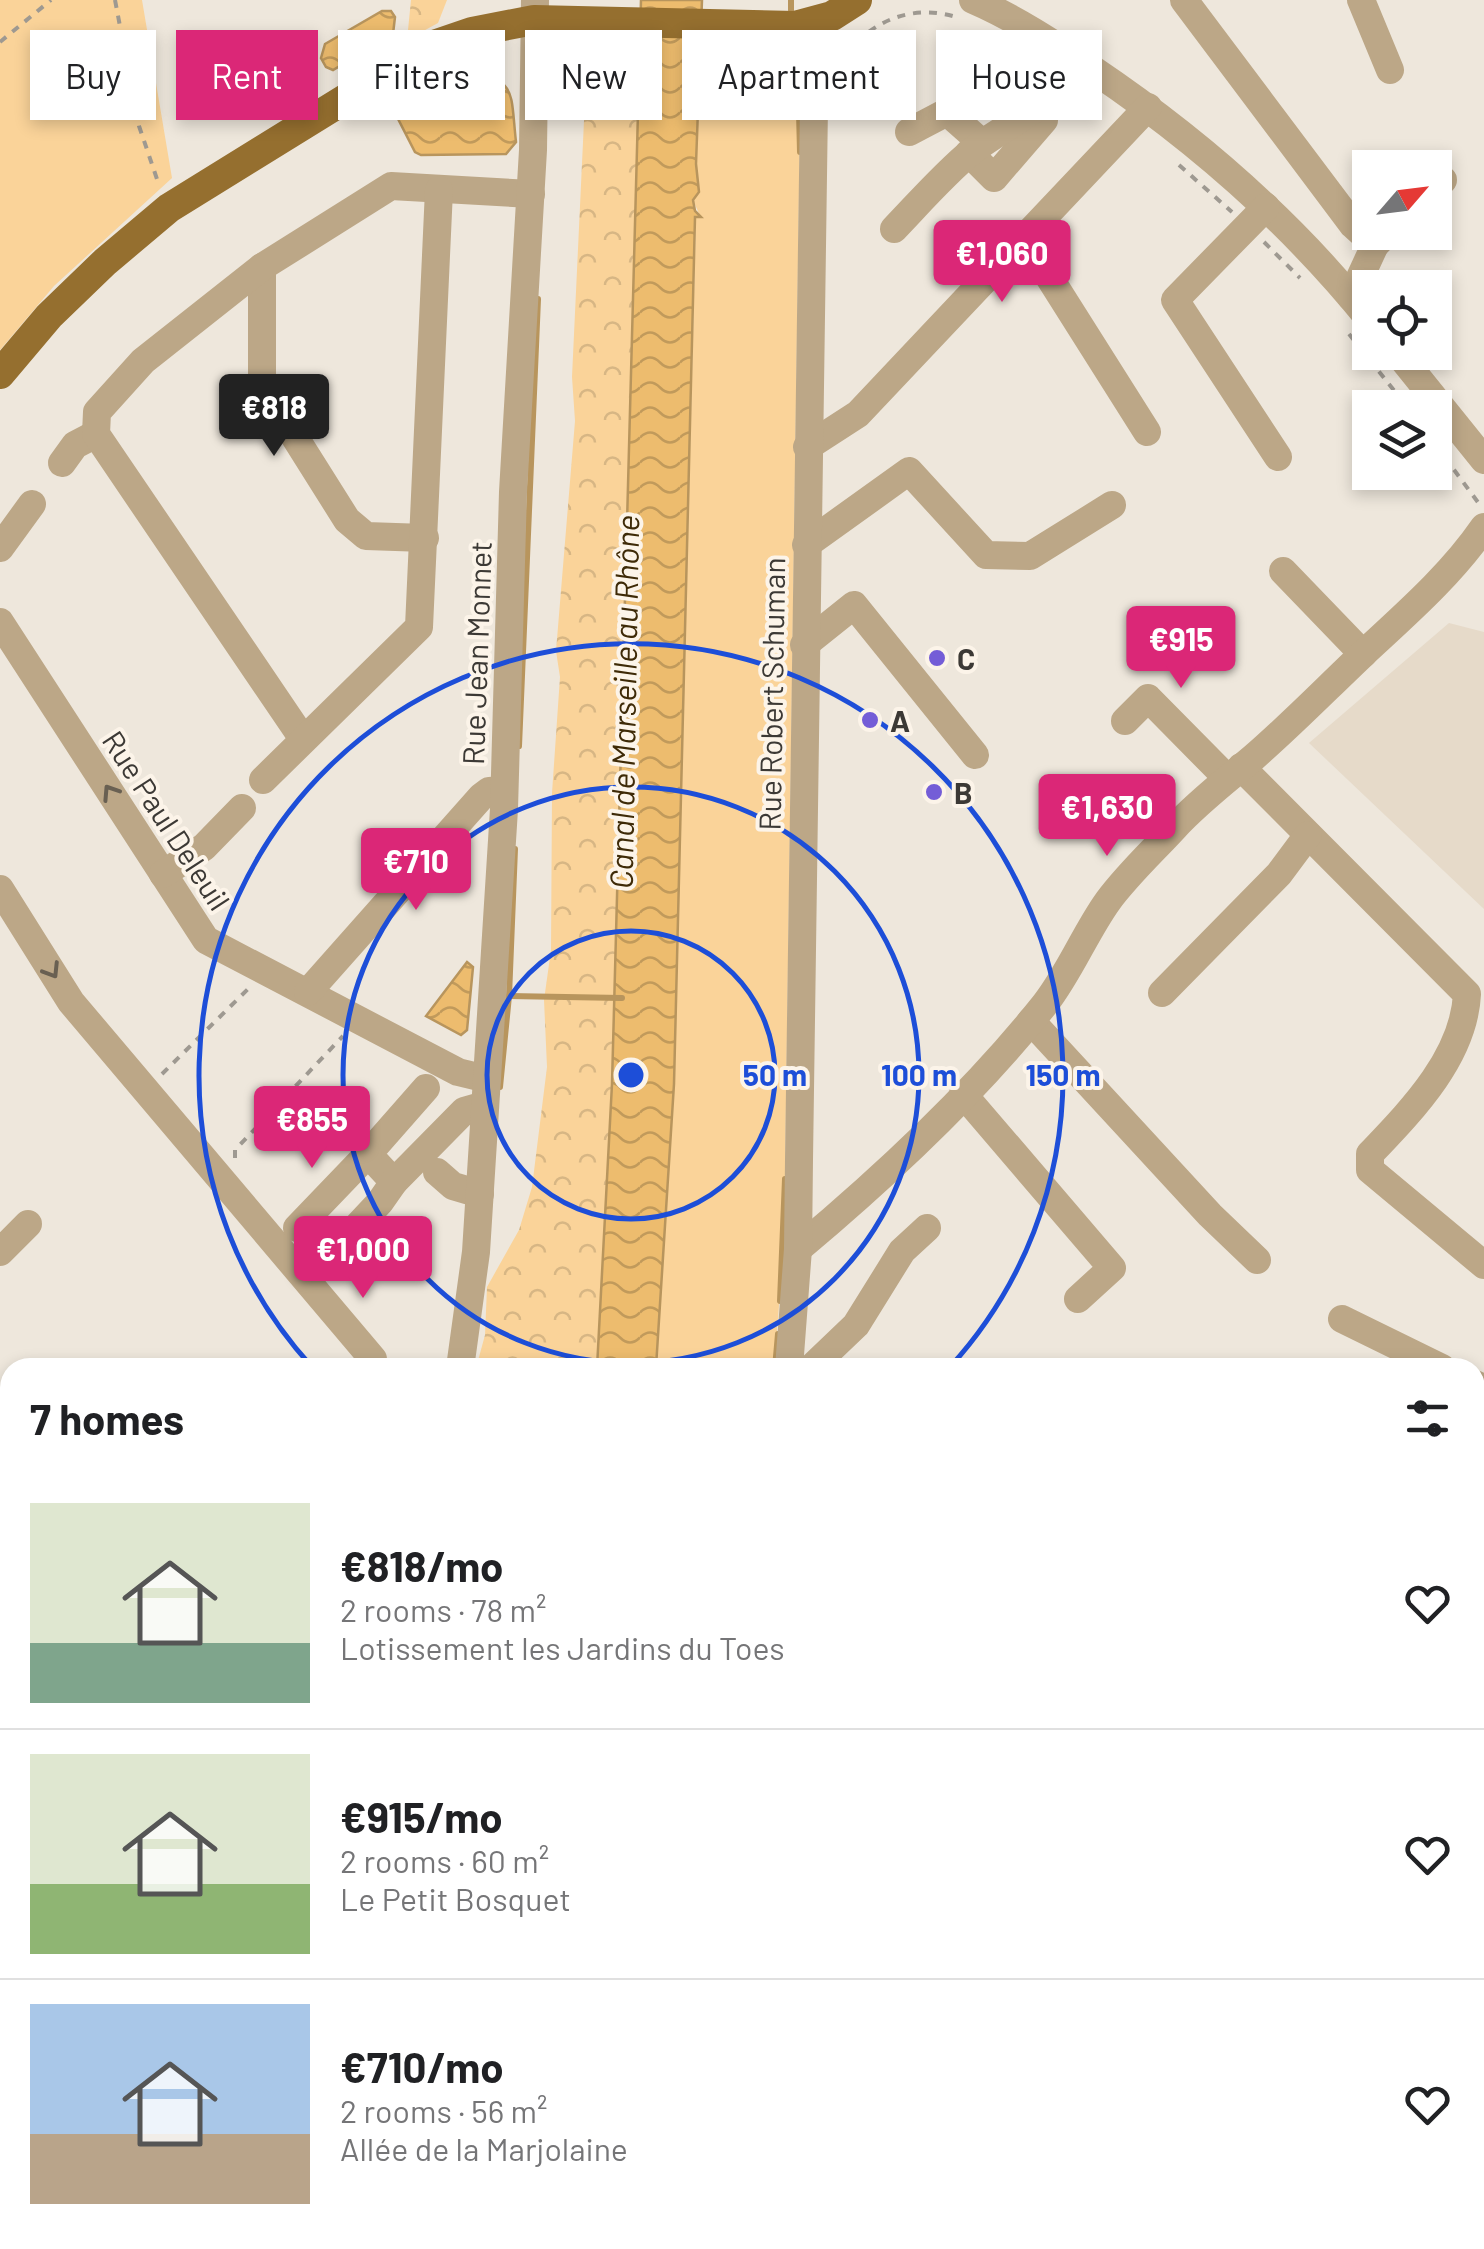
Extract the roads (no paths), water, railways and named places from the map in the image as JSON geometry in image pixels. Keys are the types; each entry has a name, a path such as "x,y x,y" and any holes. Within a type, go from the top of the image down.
{"main road":[{"path":"810,22 832,0"},
{"path":"0,374 49,316 104,262 169,208 342,90 430,46 534,10 588,22 795,26 832,16 857,0"}],"street":[{"path":"973,0 1030,30"},
{"path":"1184,0 1352,222"},
{"path":"1361,0 1390,70"},
{"name":"Rue Jean Monnet","path":"461,1358 476,1252 504,790 513,492 531,194 534,10"},
{"name":"Rue Robert Schuman","path":"790,1358 798,1249 815,35 810,22"},
{"path":"1102,76 1148,107 1266,206 1351,296 1376,250"},
{"path":"807,448 858,414 1148,107"},
{"path":"909,132 947,112 976,148"},
{"path":"894,228 976,148 1026,120"},
{"path":"303,739 96,434 97,412 142,361 262,267 391,186 531,194"},
{"path":"263,780 419,627 439,190"},
{"path":"1266,206 1174,300 1278,457"},
{"path":"1315,254 1352,226"},
{"path":"1025,239 1147,432"},
{"path":"262,267 262,384 346,520 366,536 425,538"},
{"path":"1412,370 1484,460"},
{"path":"62,463 75,445 96,434"},
{"path":"806,545 909,471 986,555 1030,556 1112,505"},
{"path":"0,548 32,504"},
{"path":"798,1249 845,1210 963,1094 1048,1000 1109,900 1178,824 1289,726 1461,558 1481,514"},
{"path":"1283,571 1364,654"},
{"path":"804,646 854,605 974,755"},
{"name":"Rue Paul Deleuil","path":"0,622 206,940 458,1072 486,1092"},
{"path":"1125,720 1153,688 1234,772 1308,835 1467,994 1466,1020 1448,1058 1400,1122 1370,1154 1370,1170 1484,1264"},
{"path":"308,992 481,796 504,790"},
{"path":"163,874 204,848 242,808"},
{"path":"1162,993 1279,874 1308,835"},
{"path":"0,889 72,1002 371,1358"},
{"path":"1031,1020 1210,1215 1257,1260"},
{"path":"297,1228 426,1088"},
{"path":"308,1278 394,1182 486,1092"},
{"path":"963,1094 1112,1268 1078,1299"},
{"path":"364,1158 394,1182"},
{"path":"437,1172 452,1186 480,1194"},
{"path":"0,1252 28,1224"},
{"path":"821,1358 856,1325 902,1252 927,1228"},
{"path":"1342,1319 1422,1358"}],"water":[{"name":"Canal de Marseille au Rhône","path":"641,0 702,0 701,30 682,30 682,120 698,120 699,192 693,200 701,217 695,217 674,1084 657,1358 598,1358 612,1084 638,120 662,120 662,30 640,30"},
{"path":"382,11 391,11 395,17 393,30 349,30"},
{"path":"338,36 338,67 333,70 321,58 325,44"},
{"path":"507,89 516,142 506,154 415,152 399,120 505,120"},
{"path":"467,962 473,967 467,1030 461,1035 426,1016"}],"waterway":[{"path":"791,0 791,10"},
{"path":"799,120 800,152"},
{"path":"519,746 538,299"},
{"path":"500,1087 509,996 515,849"},
{"path":"509,996 622,998"},
{"path":"780,1301 785,1179"},
{"path":"776,1358 778,1334"}],"place":[{"name":"C","path":"937,658"},
{"name":"A","path":"870,720"},
{"name":"B","path":"934,792"}]}
